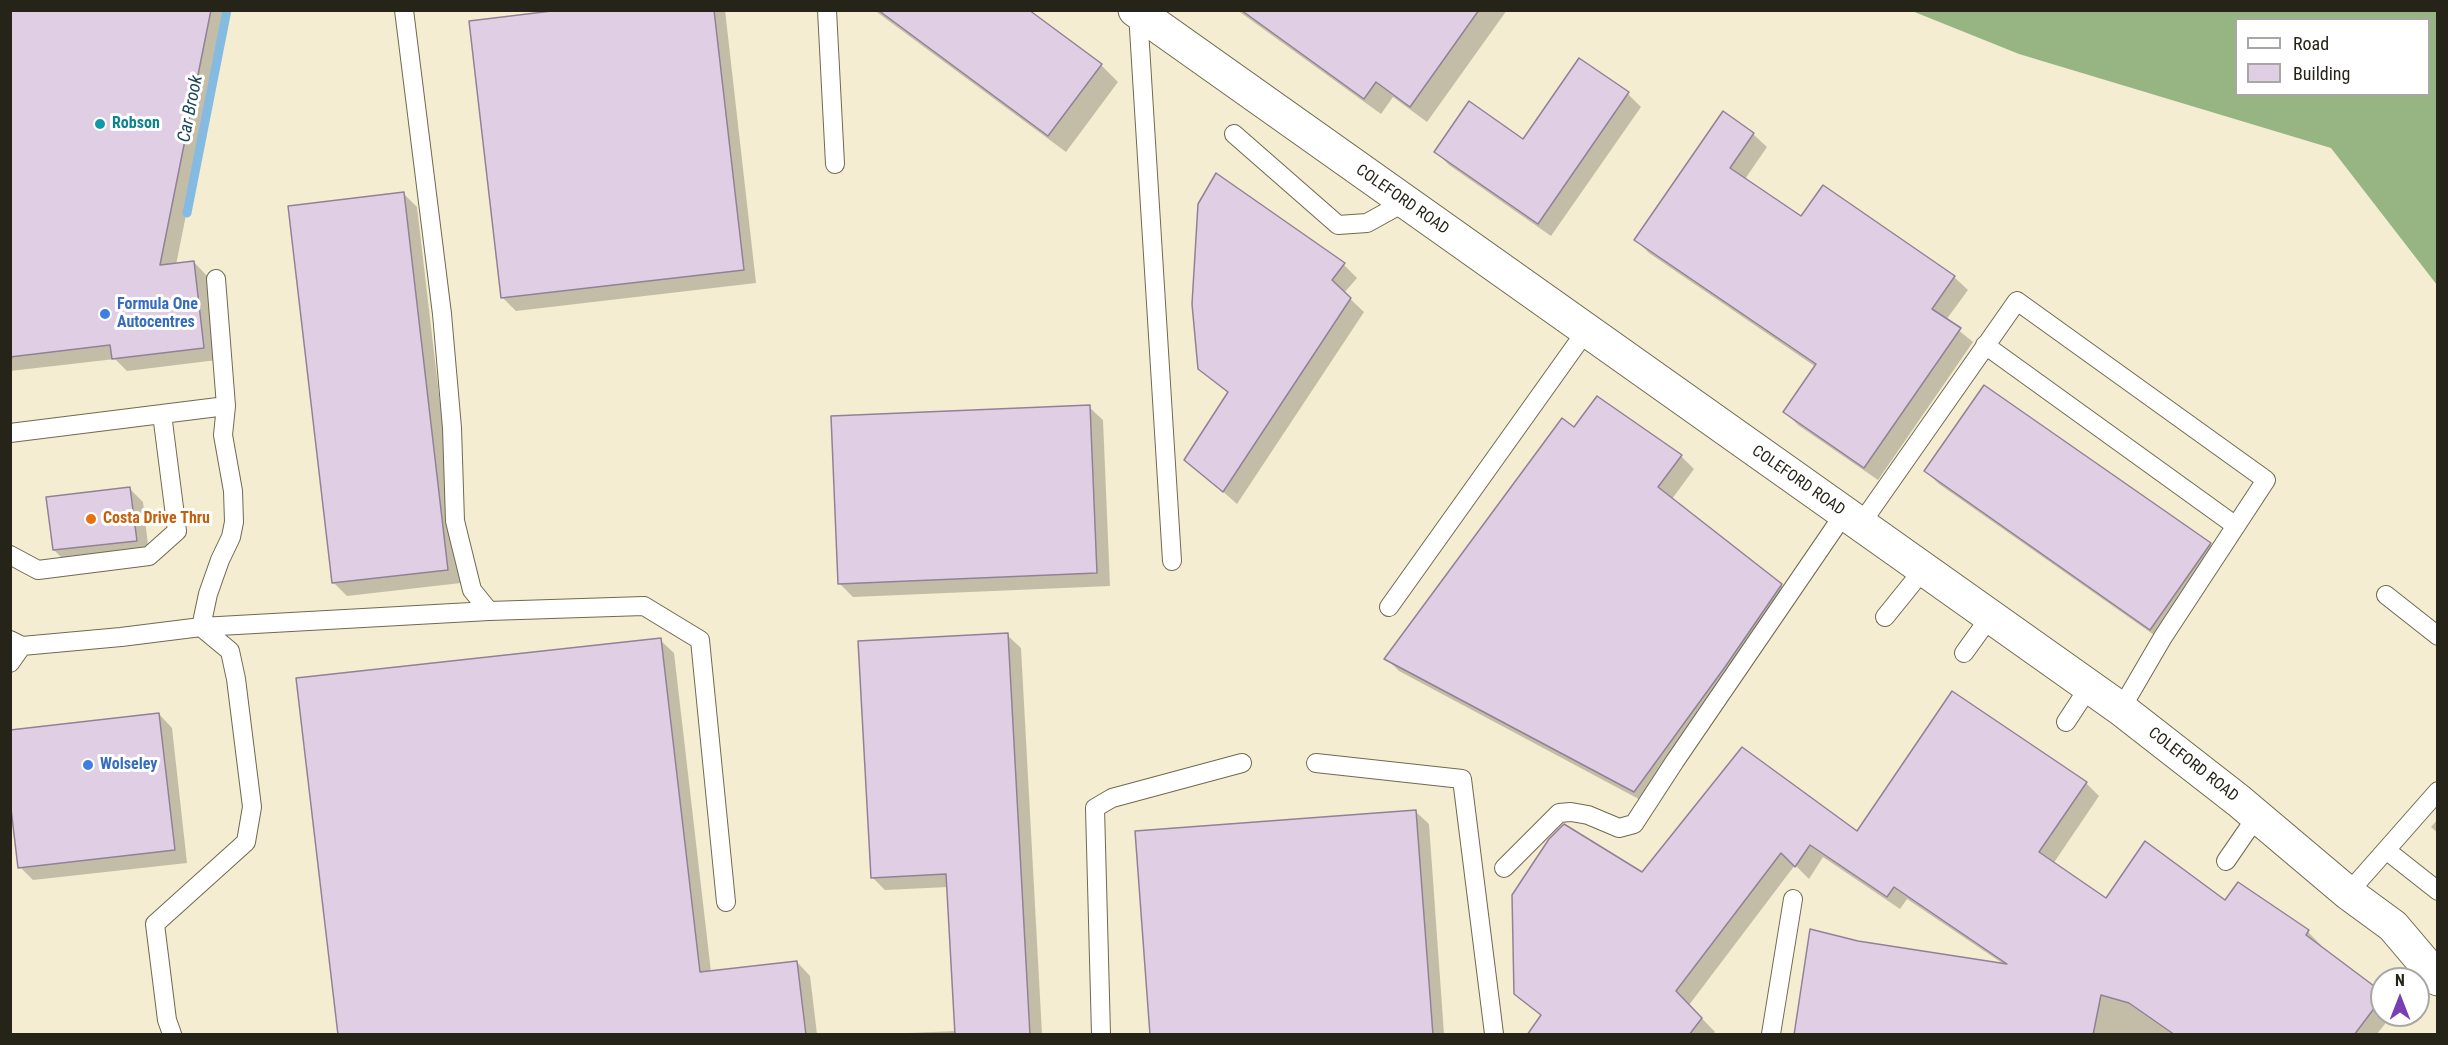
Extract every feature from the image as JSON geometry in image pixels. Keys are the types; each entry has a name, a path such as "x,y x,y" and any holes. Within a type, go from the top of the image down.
{"street":[{"name":"COLEFORD ROAD","path":"1137,12 2121,709 2257,816 2348,893 2393,926 2438,979"}],"lane":[{"path":"404,10 442,314 452,428 455,520 472,590 489,611"},
{"path":"827,10 835,164"},
{"path":"1137,12 1172,561"},
{"path":"1234,134 1338,225 1367,223 1405,202"},
{"path":"201,627 208,594 231,537 234,522 233,491 223,435 226,406 216,279"},
{"path":"1504,868 1559,813 1572,812 1588,815 1619,828 1634,824 1675,760 2017,301 2266,480 2163,637 2121,709"},
{"path":"1389,607 1586,331"},
{"path":"1985,345 2236,526"},
{"path":"10,433 226,406"},
{"path":"10,555 38,570 149,556 177,531 162,414"},
{"path":"1885,617 1923,570"},
{"path":"2386,595 2438,636"},
{"path":"10,663 16,643 121,637 201,627 489,611 645,606 700,640 726,902"},
{"path":"1965,653 1990,617"},
{"path":"172,1035 167,1020 155,924 246,842 252,807 236,679 230,651 201,627"},
{"path":"2066,722 2089,687"},
{"path":"1101,1035 1095,808 1112,798 1242,763"},
{"path":"1316,763 1462,779 1494,1035"},
{"path":"2348,893 2438,790"},
{"path":"2226,861 2257,816"},
{"path":"2386,850 2438,891"},
{"path":"1771,1035 1793,899"}],"green space":[{"path":"1912,11 2437,11 2437,285 2331,148 2019,54"}],"building":[{"name":"Robson","path":"10,10 211,10 160,265 194,261 204,348 112,359 110,345 10,357"},
{"path":"560,10 714,10 744,270 501,298 469,21"},
{"path":"878,10 1029,10 1102,64 1048,136"},
{"path":"1241,10 1479,10 1410,107 1376,82 1364,99"},
{"path":"1579,58 1629,92 1538,224 1434,152 1469,101 1523,139"},
{"path":"1723,111 1754,133 1730,168 1801,216 1823,185 1955,276 1932,309 1961,328 1864,468 1783,412 1816,364 1634,240"},
{"path":"1216,173 1345,263 1332,280 1351,298 1223,492 1184,460 1228,392 1198,369 1192,304 1198,204"},
{"path":"404,192 448,570 332,583 288,206"},
{"path":"1984,385 2211,543 2150,630 1924,471"},
{"path":"1597,396 1682,455 1658,487 1782,584 1634,792 1384,659 1562,418 1574,427"},
{"path":"1090,405 1097,573 838,584 831,416"},
{"name":"Costa Drive Thru","path":"130,487 137,541 53,550 46,497"},
{"path":"1008,633 1030,1035 955,1035 946,874 871,878 858,641"},
{"path":"661,638 700,972 797,961 806,1035 338,1035 296,678"},
{"path":"1952,691 2087,782 2039,852 2106,898 2145,841 2225,900 2238,882 2309,930 2306,935 2370,983 2370,1014 2354,1035 2175,1035 2129,1003 2101,995 2093,1035 1794,1035 1810,929 1858,941 2007,964 1894,887 1887,897 1810,845 1795,867 1781,853 1676,991 1702,1018 1689,1035 1527,1035 1541,1015 1514,994 1512,895 1549,839 1564,824 1642,872 1742,747 1857,831"},
{"name":"Wolseley","path":"159,713 175,850 18,868 10,800 10,730"},
{"path":"1416,810 1433,1035 1150,1035 1135,831"}],"waterway":[{"name":"Car Brook","path":"187,213 227,10"}],"place":[{"name":"Robson","path":"100,124"},
{"name":"Formula One Autocentres","path":"105,314"},
{"name":"Costa Drive Thru","path":"91,519"},
{"name":"Wolseley","path":"88,765"}]}
